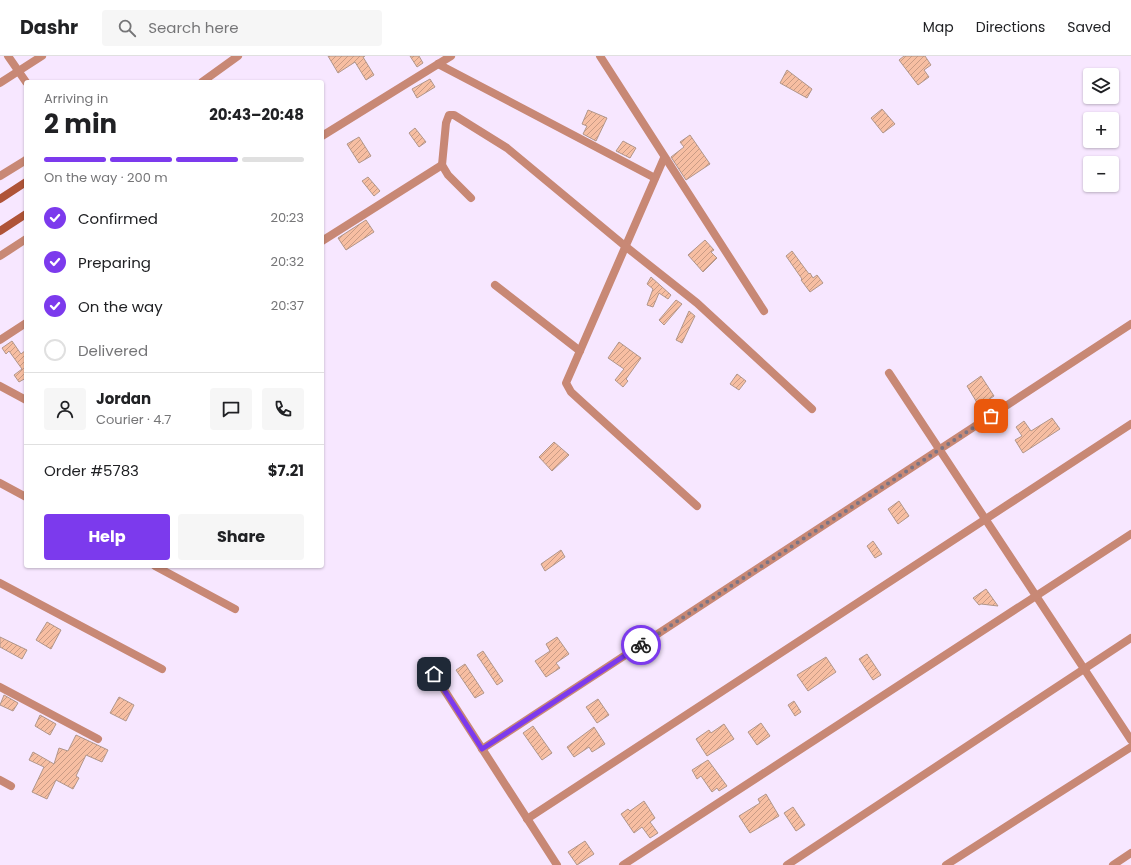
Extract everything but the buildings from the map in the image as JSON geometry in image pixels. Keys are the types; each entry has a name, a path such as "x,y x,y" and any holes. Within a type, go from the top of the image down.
{"street":[{"path":"8,56 25,80"},
{"path":"0,83 42,56"},
{"path":"205,80 238,56"},
{"path":"324,135 451,56"},
{"path":"600,56 664,158 764,311"},
{"path":"438,64 656,178"},
{"path":"471,198 448,175 442,166 446,123 449,115 454,115 507,148 625,246 697,303 812,409"},
{"path":"664,158 566,383 571,392 697,506"},
{"path":"0,176 24,161"},
{"path":"324,240 442,166"},
{"path":"0,199 24,183"},
{"path":"0,231 24,215"},
{"path":"0,256 24,240"},
{"path":"495,285 580,351"},
{"path":"0,340 24,324"},
{"path":"482,749 1131,324"},
{"path":"889,373 1131,740"},
{"path":"0,386 24,399"},
{"path":"527,819 1131,424"},
{"path":"0,483 24,496"},
{"path":"623,865 1131,534"},
{"path":"159,568 235,609"},
{"path":"0,583 162,669"},
{"path":"787,865 1131,638"},
{"path":"434,674 557,865"},
{"path":"0,687 98,739"},
{"path":"946,865 1131,747"},
{"path":"0,780 11,786"},
{"path":"1113,865 1131,853"}],"way so far":[{"path":"641,645 991,416"}],"route":[{"path":"434,674 482,749 641,645"}]}
